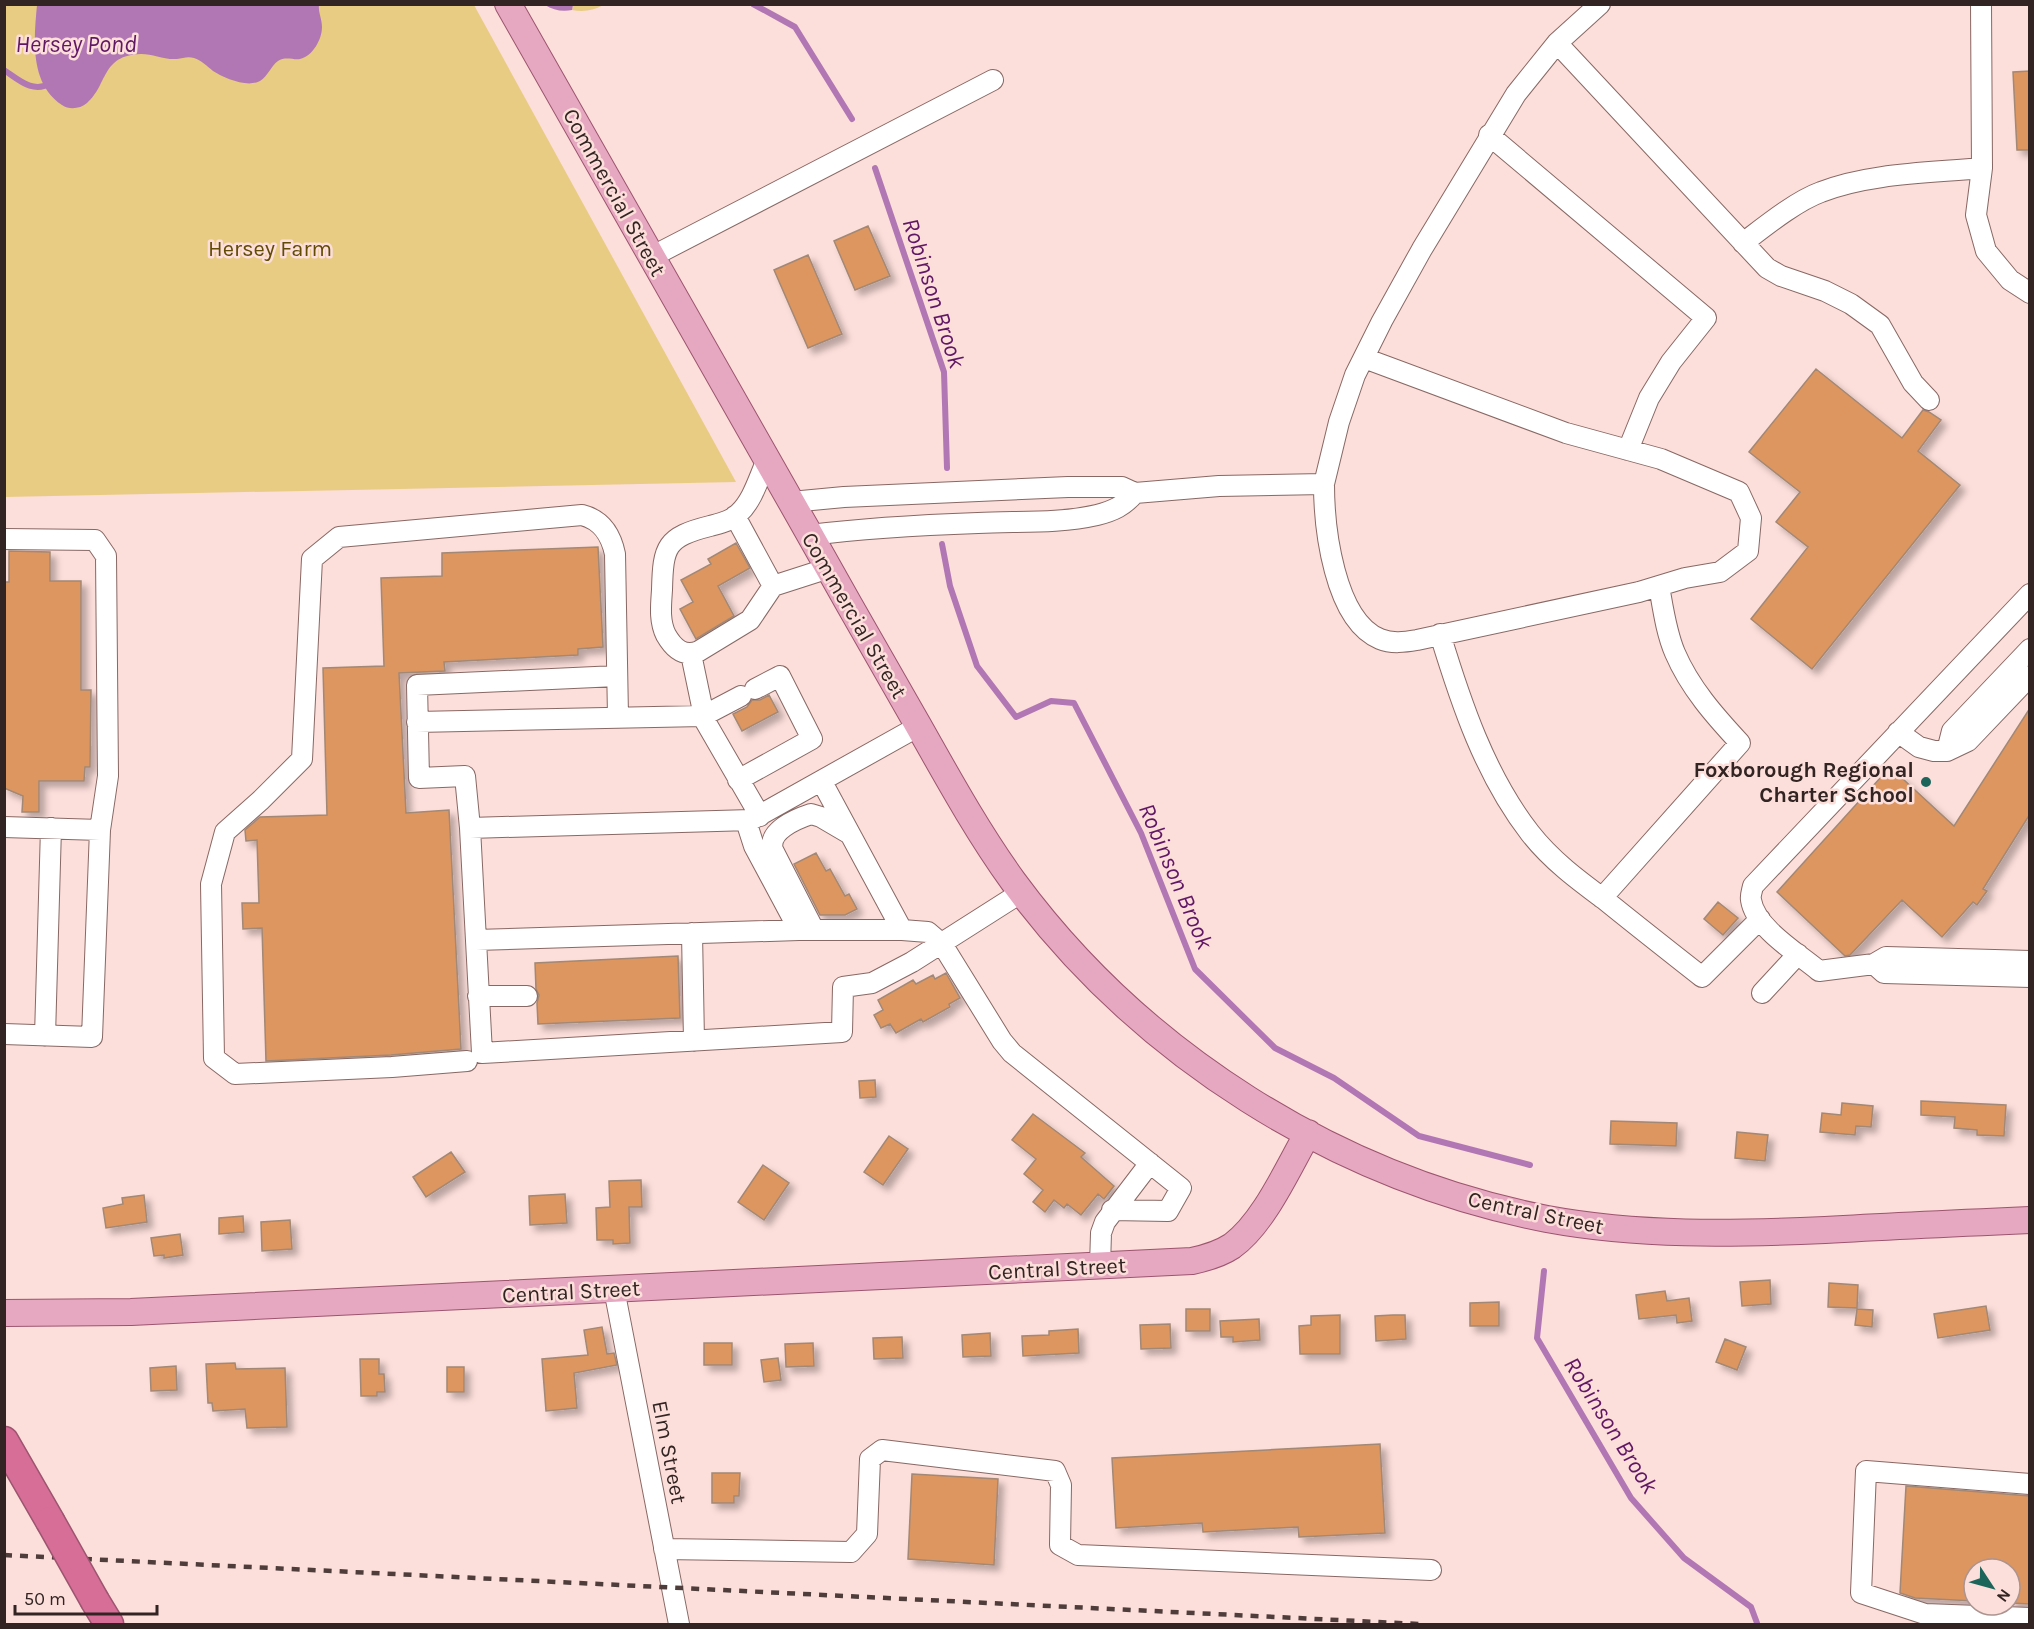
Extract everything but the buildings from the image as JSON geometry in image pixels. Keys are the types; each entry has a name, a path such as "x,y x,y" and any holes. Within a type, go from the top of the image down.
{"highway":[{"path":"4,1441 102,1613"}],"main road":[{"name":"Commercial Street","path":"508,4 985,840 1022,892 1057,934 1118,999 1161,1036 1222,1081 1308,1134"},
{"name":"Central Street","path":"4,1313 121,1312 1182,1262 1209,1257 1225,1250 1246,1234 1258,1219 1308,1134 1401,1176 1461,1197 1532,1216 1598,1227 1667,1232 1749,1233 2030,1220"}],"street":[{"path":"1364,358 1566,433 1661,459 1739,492 1751,518 1748,550 1720,572 1684,578 1639,592 1417,640 1392,642 1371,634 1358,622 1344,595 1327,537 1324,484 1343,409 1364,358 1402,283 1489,135 1516,94 1557,43 1600,4"},
{"path":"1981,4 1982,168 1976,215 1986,251 2010,280 2030,294"},
{"path":"1557,43 1767,268 1781,276 1825,291 1851,304 1880,326 1913,383 1929,400"},
{"path":"651,257 993,80"},
{"path":"1489,135 1706,318 1671,362 1649,398 1628,450"},
{"path":"1743,243 1773,220 1820,192 1861,181 1982,168"},
{"path":"767,460 749,499 735,516 722,523 681,534 665,554 662,568 661,619 663,627 677,650 691,654 745,625 773,586 829,568"},
{"path":"791,502 844,497 1108,486 1122,487 1136,493 1219,486 1324,484"},
{"path":"1029,489 1030,521"},
{"path":"810,535 939,524 1065,520 1096,515 1118,508 1136,493"},
{"path":"467,1061 235,1074 214,1058 211,884 225,832 302,759 312,560 339,537 582,515 590,517 610,536 615,554 618,716"},
{"path":"735,516 773,586"},
{"path":"4,539 95,540 106,556 108,776 100,830 92,1037 4,1034"},
{"path":"1602,898 1740,743 1712,713 1691,684 1672,644 1659,586"},
{"path":"2030,594 1753,886 1751,898 1754,911 1764,926 1819,971 1874,964 1886,957 2030,960"},
{"path":"1440,634 1458,694 1503,792 1531,834 1569,874 1702,977 1760,919"},
{"path":"1947,751 1952,731 2030,649"},
{"path":"691,654 703,716 738,780 753,819 754,846 806,930"},
{"path":"617,676 417,685 419,778 465,776 470,828 482,1053 842,1032 843,987 863,985 881,979 942,944 1022,892"},
{"path":"417,722 703,716 780,676 812,739 738,780"},
{"path":"1898,732 1919,747 1934,751 1947,751 1968,741 2030,676"},
{"path":"470,828 753,819 919,726"},
{"path":"822,782 902,930"},
{"path":"806,930 773,850 771,844 773,838 782,829 811,814 821,817 850,834"},
{"path":"4,827 100,830"},
{"path":"45,1036 51,828"},
{"path":"476,940 806,930 928,932 942,944 1002,1041 1012,1053 1181,1188 1168,1211 1112,1210"},
{"path":"692,933 694,1041"},
{"path":"1762,993 1798,954"},
{"path":"1874,964 1884,973 2030,977"},
{"path":"478,996 527,996"},
{"path":"1100,1266 1102,1227 1112,1210 1150,1163"},
{"name":"Elm Street","path":"614,1289 679,1624"},
{"path":"664,1549 851,1552 867,1534 870,1459 882,1450 1055,1471 1061,1485 1060,1545 1078,1556 1431,1570"},
{"path":"2030,1484 1866,1471 1861,1593 1924,1614 2030,1618"}],"green space":[{"name":"Hersey Farm","path":"4,5 474,5 736,482 5,497"},
{"path":"573,5 603,5 592,10 580,11 572,10"}],"water":[{"name":"Hersey Pond","path":"37,5 319,5 322,32 313,51 300,59 281,60 263,79 255,83 242,83 229,79 192,57 172,59 145,54 128,56 112,65 94,96 87,103 78,108 71,108 65,107 51,96 39,72 35,45"},
{"path":"545,5 573,5 572,10 565,11"}],"waterway":[{"name":"Robinson Brook","path":"753,4 795,27 852,119"},
{"name":"Robinson Brook","path":"4,70 32,86 38,87 51,83"},
{"name":"Robinson Brook","path":"875,168 944,372 947,468"},
{"name":"Robinson Brook","path":"942,544 950,586 977,666 1016,717 1051,701 1074,703 1141,833 1195,969 1275,1048 1334,1078 1419,1136 1530,1165"},
{"name":"Robinson Brook","path":"1544,1271 1537,1338 1631,1498 1684,1558 1751,1607 1757,1623"}],"railway":[{"path":"4,1555 1419,1624"}],"place":[{"name":"Foxborough Regional Charter School","path":"1926,782"}]}
